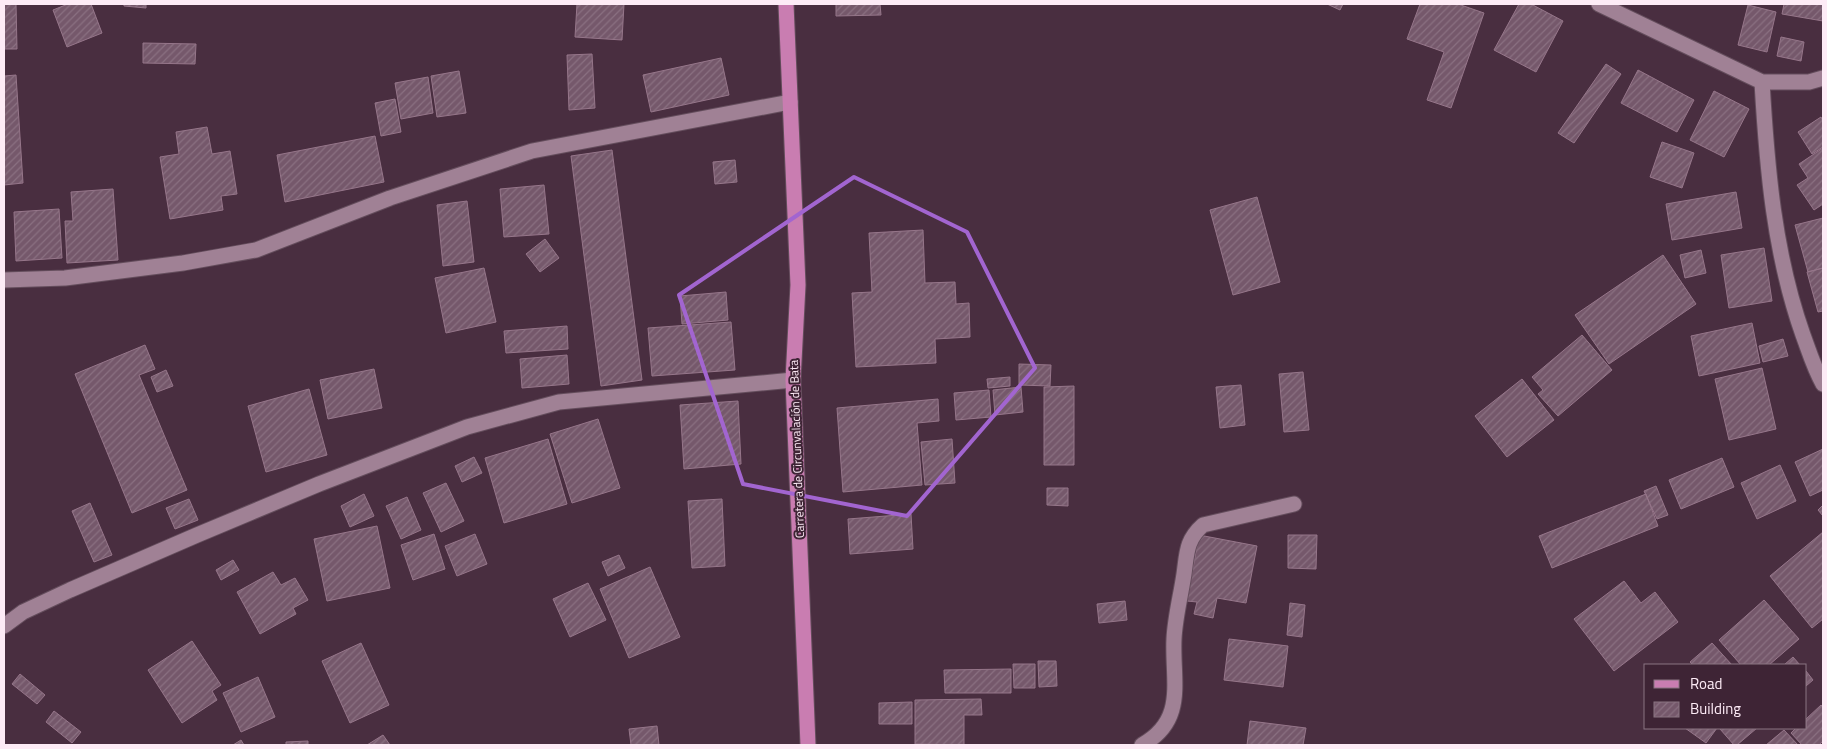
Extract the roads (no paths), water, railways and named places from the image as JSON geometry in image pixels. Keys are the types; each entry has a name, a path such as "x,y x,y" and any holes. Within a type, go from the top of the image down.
{"main road":[{"name":"Carretera de Circunvalación de Bata","path":"786,4 798,285 793,380 808,745"}],"street":[{"path":"1599,4 1762,82 1809,82 1823,78"},
{"path":"1762,82 1771,200 1791,300 1817,373 1823,384"},
{"path":"4,280 66,278 183,263 256,250 390,198 532,151 790,102"},
{"path":"4,626 23,612 46,601 179,543 319,484 468,427 558,402 793,380"},
{"path":"1142,745 1152,739 1168,722 1175,698 1174,638 1185,572 1186,554 1194,533 1203,526 1294,504"}]}
